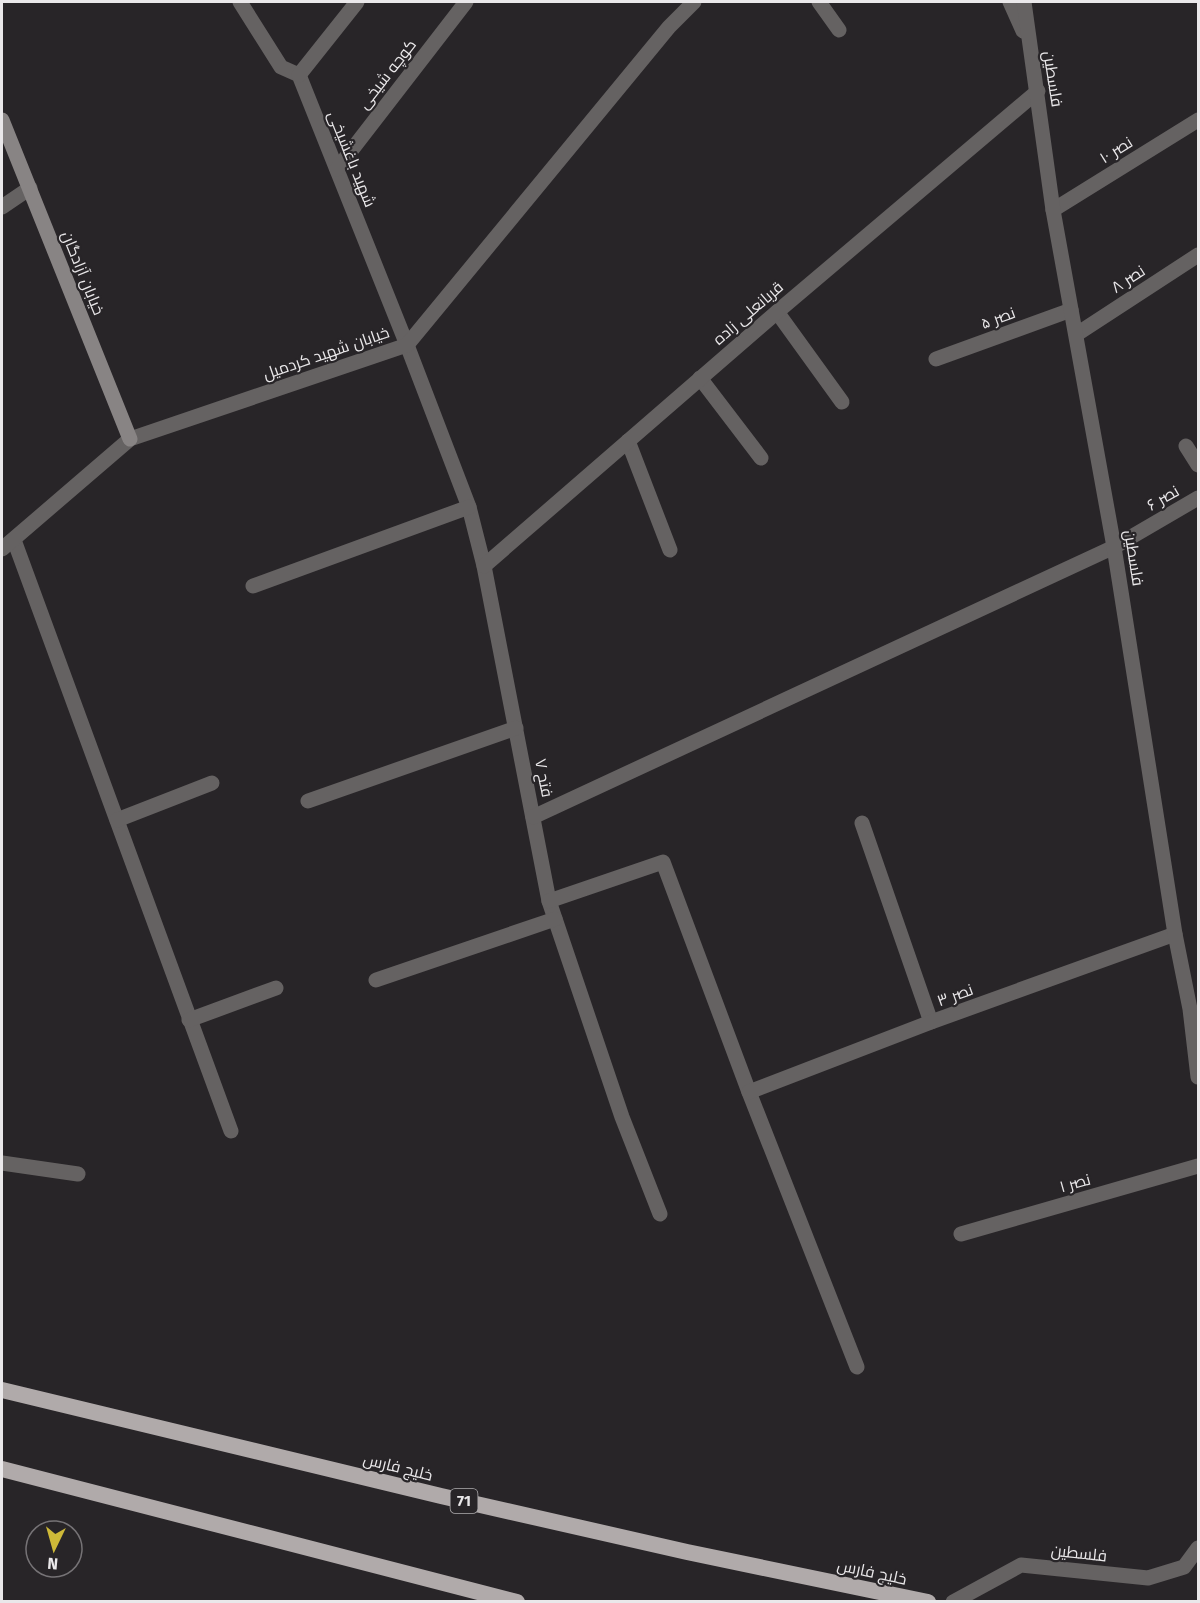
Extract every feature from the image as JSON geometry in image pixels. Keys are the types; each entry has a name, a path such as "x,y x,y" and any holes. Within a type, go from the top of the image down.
{"highway":[{"name":"خلیج فارس","path":"2,1390 687,1552 928,1602"},
{"path":"2,1469 517,1602"}],"main road":[{"name":"خیابان آزادگان","path":"2,120 130,438"}],"street":[{"path":"240,2 281,66 299,75 357,2"},
{"name":"کوچه شیخی","path":"337,169 466,2"},
{"name":"خیابان شهید کردمیل","path":"8,544 130,438 407,345 669,27 694,2"},
{"path":"819,2 839,30"},
{"path":"1010,2 1029,45"},
{"path":"1024,2 1029,45"},
{"name":"فلسطین","path":"1029,45 1038,91 1053,210 1114,548 1174,934 1194,1006 1198,1077"},
{"name":"شهید باغشیخی","path":"299,75 407,345"},
{"name":"قربانعلی زاده","path":"484,566 700,378 1038,91"},
{"name":"نصر ۱۰","path":"1053,210 1198,120"},
{"path":"2,207 30,189"},
{"name":"نصر ۸","path":"1077,334 1198,255"},
{"name":"نصر ۵","path":"936,359 1071,310"},
{"path":"777,312 842,402"},
{"name":"فتح ۷","path":"407,345 469,507 484,566 549,901 622,1117 660,1214"},
{"path":"700,378 761,458"},
{"path":"627,441 670,550"},
{"path":"1186,446 1198,465"},
{"name":"نصر ۶","path":"533,817 1114,548 1198,498"},
{"path":"253,586 469,507"},
{"path":"8,544 117,820 231,1131"},
{"path":"308,801 516,728"},
{"path":"117,820 212,783"},
{"path":"862,823 931,1022"},
{"path":"549,901 663,862 748,1092 856,1367"},
{"path":"376,980 555,919"},
{"name":"نصر ۳","path":"748,1092 931,1022 1174,934"},
{"path":"189,1020 276,988"},
{"path":"2,1163 78,1174"},
{"name":"نصر ۱","path":"961,1234 1198,1166"},
{"name":"فلسطین","path":"953,1602 1022,1565 1149,1578 1184,1567 1198,1548"}]}
